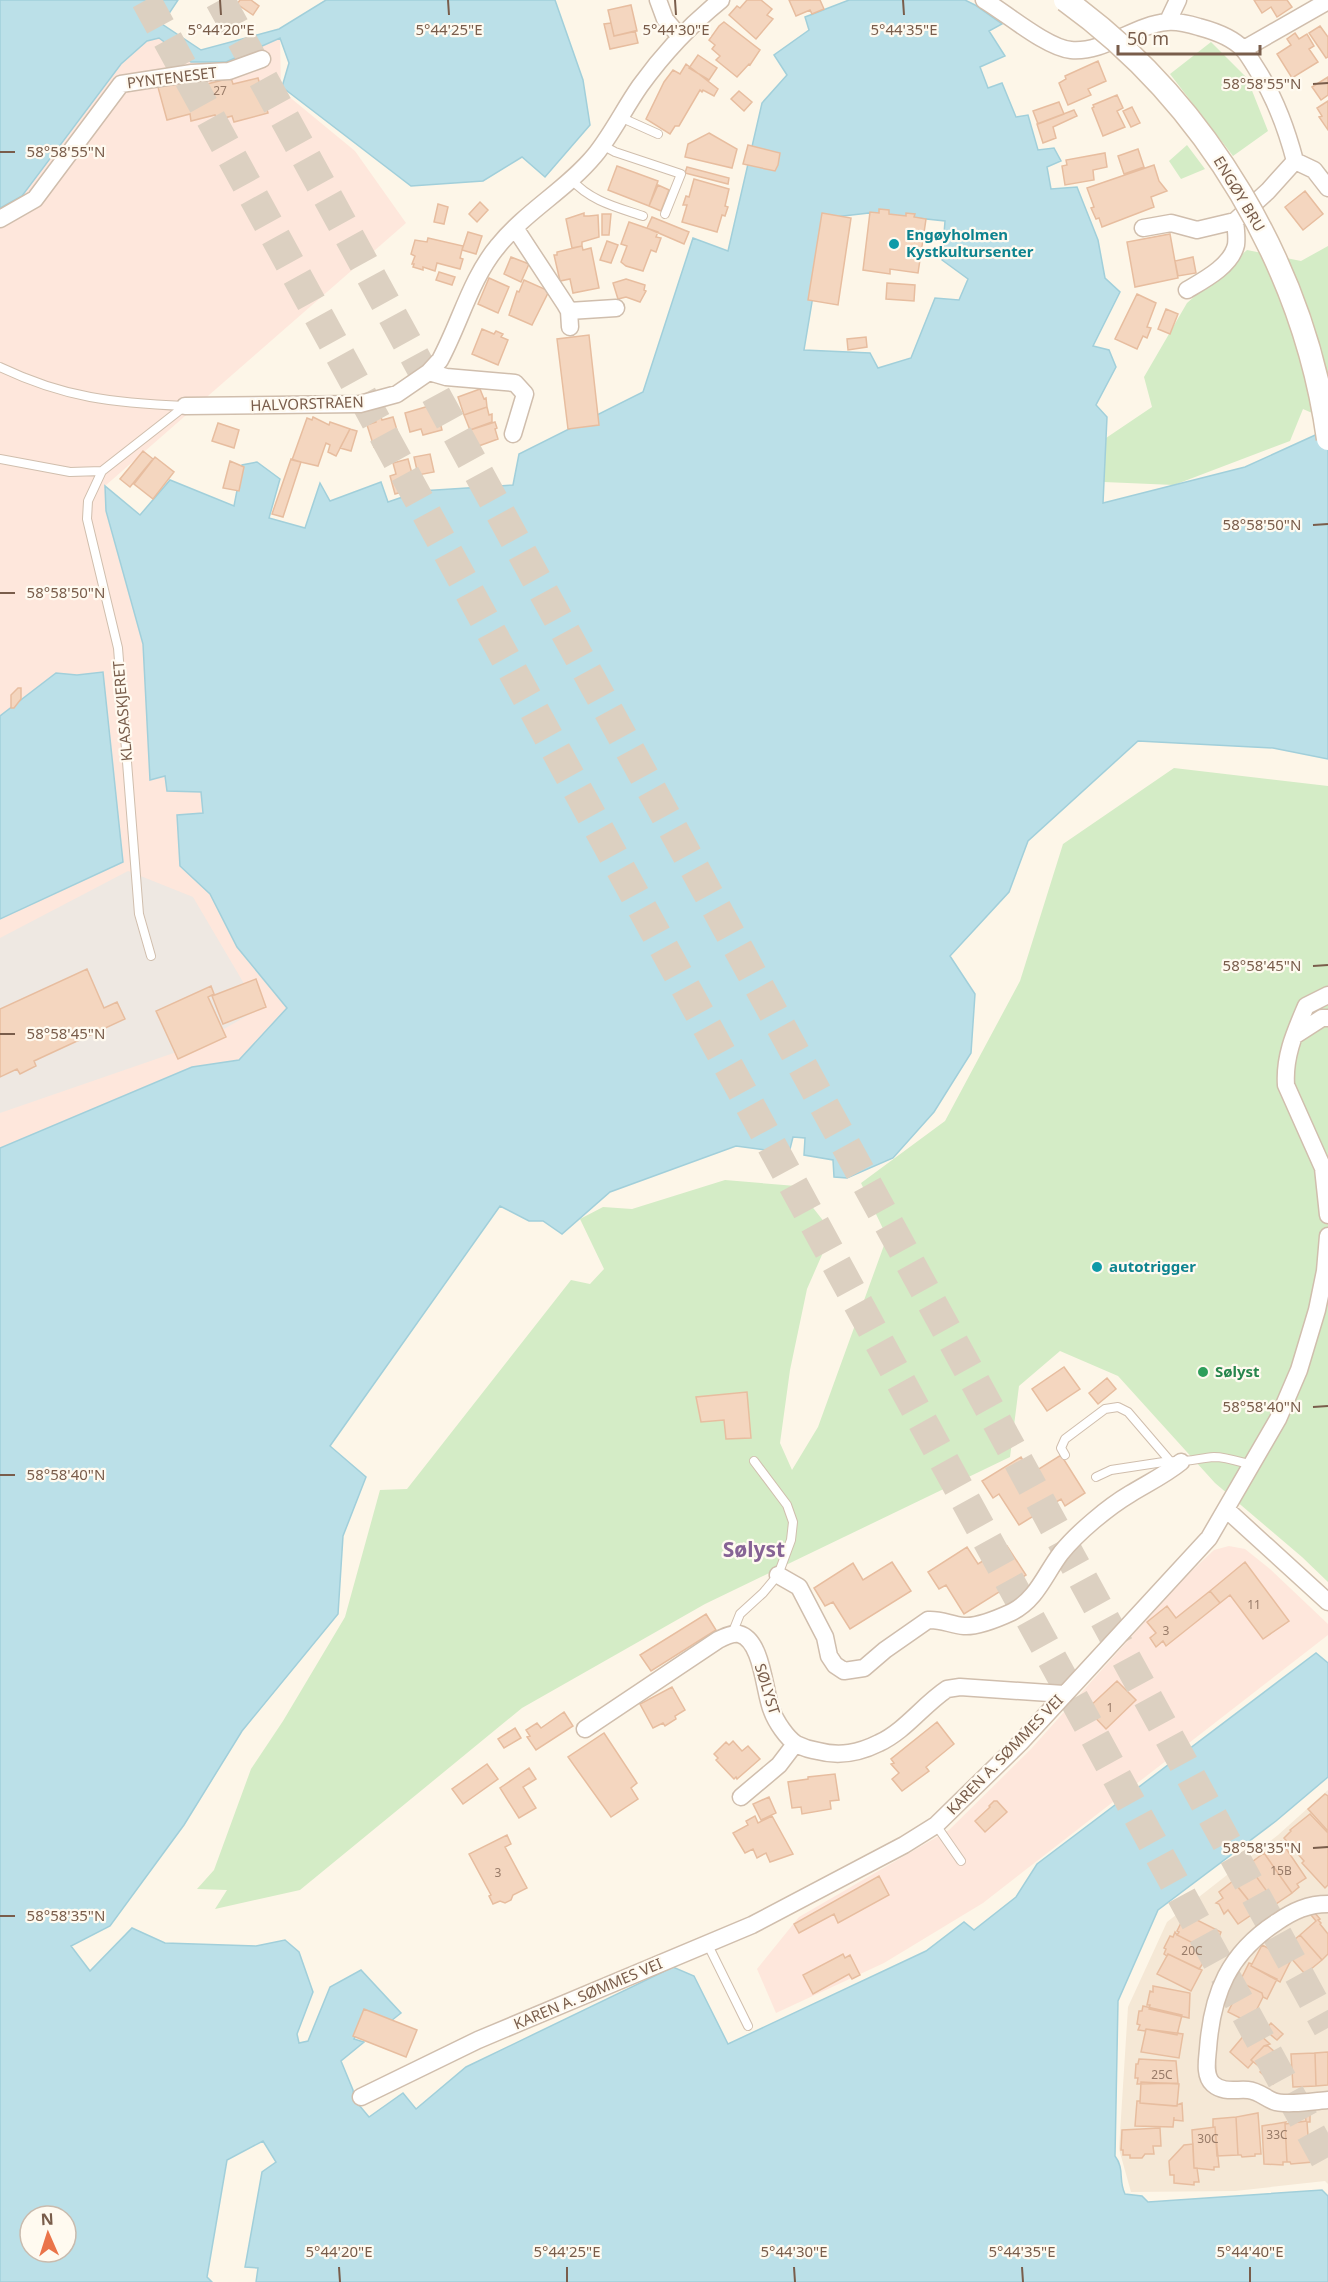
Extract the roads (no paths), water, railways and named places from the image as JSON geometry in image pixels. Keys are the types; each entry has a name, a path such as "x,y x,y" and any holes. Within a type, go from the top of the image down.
{"main road":[{"name":"ENGØY BRU","path":"1065,0 1087,15 1146,69 1200,132 1242,195 1270,249 1300,320 1312,362 1328,439"}],"street":[{"path":"658,0 665,19 680,37"},
{"name":"HALVORSTRAEN","path":"184,406 360,404 396,394 429,372 440,360 450,342 487,260 500,243 571,179 602,145 639,88 680,37 721,0"},
{"path":"984,0 1048,42 1067,50 1081,50 1095,46 1168,21 1211,30 1231,39 1244,49 1272,94 1287,131 1295,160 1314,170 1328,188"},
{"path":"1168,21 1178,0"},
{"path":"1244,49 1328,1"},
{"name":"PYNTENESET","path":"0,219 35,199 121,84 192,73 229,71 262,59"},
{"path":"1143,228 1171,223 1197,230 1235,221 1268,191 1295,160"},
{"path":"1187,290 1213,274 1231,255 1236,247 1235,221"},
{"path":"515,228 569,319 616,308"},
{"path":"429,372 446,377 515,383 525,394 513,434"},
{"path":"1328,995 1306,1006 1286,1064 1286,1085 1323,1168 1328,1215"},
{"path":"1294,1036 1322,1018 1328,1018"},
{"name":"KAREN A. SØMMES VEI","path":"361,2097 478,2040 708,1945 793,1904 904,1845 936,1825 984,1780 1209,1538 1278,1419 1299,1370 1317,1310 1325,1271 1328,1236"},
{"path":"778,1575 799,1587 825,1637 829,1656 835,1665 844,1671 859,1670 928,1620 937,1619 966,1626 1013,1611 1039,1588 1060,1554 1074,1539 1128,1495 1165,1475 1175,1462"},
{"path":"1227,1510 1328,1602"},
{"path":"585,1729 718,1640 732,1634"},
{"name":"SØLYST","path":"732,1634 741,1634 754,1647 771,1710 777,1722 795,1744"},
{"path":"741,1797 779,1765 795,1744 833,1755 856,1753 882,1743 947,1689 960,1687 1064,1694"},
{"path":"1328,1904 1312,1905 1290,1913 1257,1936 1237,1956 1222,1981 1213,2012 1207,2073 1210,2081 1221,2089 1249,2090 1274,2102 1328,2100"}],"lane":[{"path":"620,117 658,134"},
{"path":"602,145 615,152 681,174 665,214"},
{"path":"571,179 582,192 643,216"},
{"path":"0,367 32,382 85,398 116,403 184,406"},
{"path":"0,459 70,472 102,471 184,406"},
{"name":"KLASASKJERET","path":"102,471 88,501 87,519 118,648 139,914 151,956"},
{"path":"1065,1455 1061,1448 1065,1438 1105,1410 1118,1407 1128,1412 1175,1462"},
{"path":"1096,1477 1111,1470 1215,1457 1253,1465"},
{"path":"732,1634 740,1614 763,1593 778,1575 791,1540 793,1522 787,1505 754,1461"},
{"path":"936,1825 961,1861"},
{"path":"708,1945 748,2026"}],"water":[{"path":"0,0 178,0 162,24 201,50 279,29 326,0 555,0 583,80 590,125 545,177 522,157 483,181 411,186 282,87 289,63 280,38 226,62 191,62 159,38 147,41 121,64 22,196 0,208"},
{"path":"849,0 965,0 1002,24 989,31 1005,56 980,67 988,88 1002,83 1016,117 1028,115 1038,150 1054,148 1061,161 1047,167 1051,189 1077,187 1098,240 1105,278 1120,292 1093,346 1109,350 1116,367 1096,405 1107,417 1103,503 1245,467 1322,432 1328,438 1328,759 1273,748 1138,741 1028,841 1009,892 950,956 975,994 971,1053 934,1112 893,1158 847,1178 834,1177 833,1160 804,1155 805,1138 793,1137 789,1153 736,1146 610,1192 562,1234 543,1221 529,1221 500,1206 330,1446 366,1477 343,1536 338,1614 242,1731 184,1825 110,1926 71,1946 90,1971 132,1928 165,1943 256,1946 285,1940 299,1952 313,1992 297,2034 299,2043 308,2041 330,1987 361,1970 401,2013 391,2021 365,2011 354,2039 364,2042 341,2061 353,2090 354,2099 369,2117 403,2093 416,2109 466,2067 673,1967 694,1976 728,2044 926,1951 964,1922 974,1930 1016,1897 1037,1864 1316,1653 1328,1663 1328,1777 1276,1821 1158,1910 1118,2001 1115,2156 1120,2165 1125,2194 1142,2196 1148,2202 1322,2190 1328,2196 1328,2282 256,2282 258,2268 245,2267 262,2172 276,2162 263,2141 227,2160 207,2277 212,2282 0,2282 0,1148 192,1067 239,1060 287,1008 237,947 210,894 180,866 177,815 203,813 201,792 167,791 165,776 150,780 143,644 106,511 105,486 140,515 170,480 234,506 242,465 257,462 280,479 269,518 305,528 320,483 330,501 381,482 388,502 420,491 513,485 519,454 643,392 693,238 728,251 762,103 787,75 774,55 809,30 805,17","holes":["869,213 945,221 942,260 968,279 959,300 935,298 911,358 878,368 870,353 804,350 826,218"]},
{"path":"103,672 123,862 0,919 0,716 56,673 77,675"}],"tunnel":[{"path":"146,0 1328,2164"},
{"path":"220,0 1328,2028"}],"place":[{"name":"Engøyholmen Kystkultursenter","path":"894,244"},
{"name":"autotrigger","path":"1097,1267"},
{"name":"Sølyst","path":"1203,1372"}],"district":[{"name":"Sølyst","path":"754,1550"}]}
